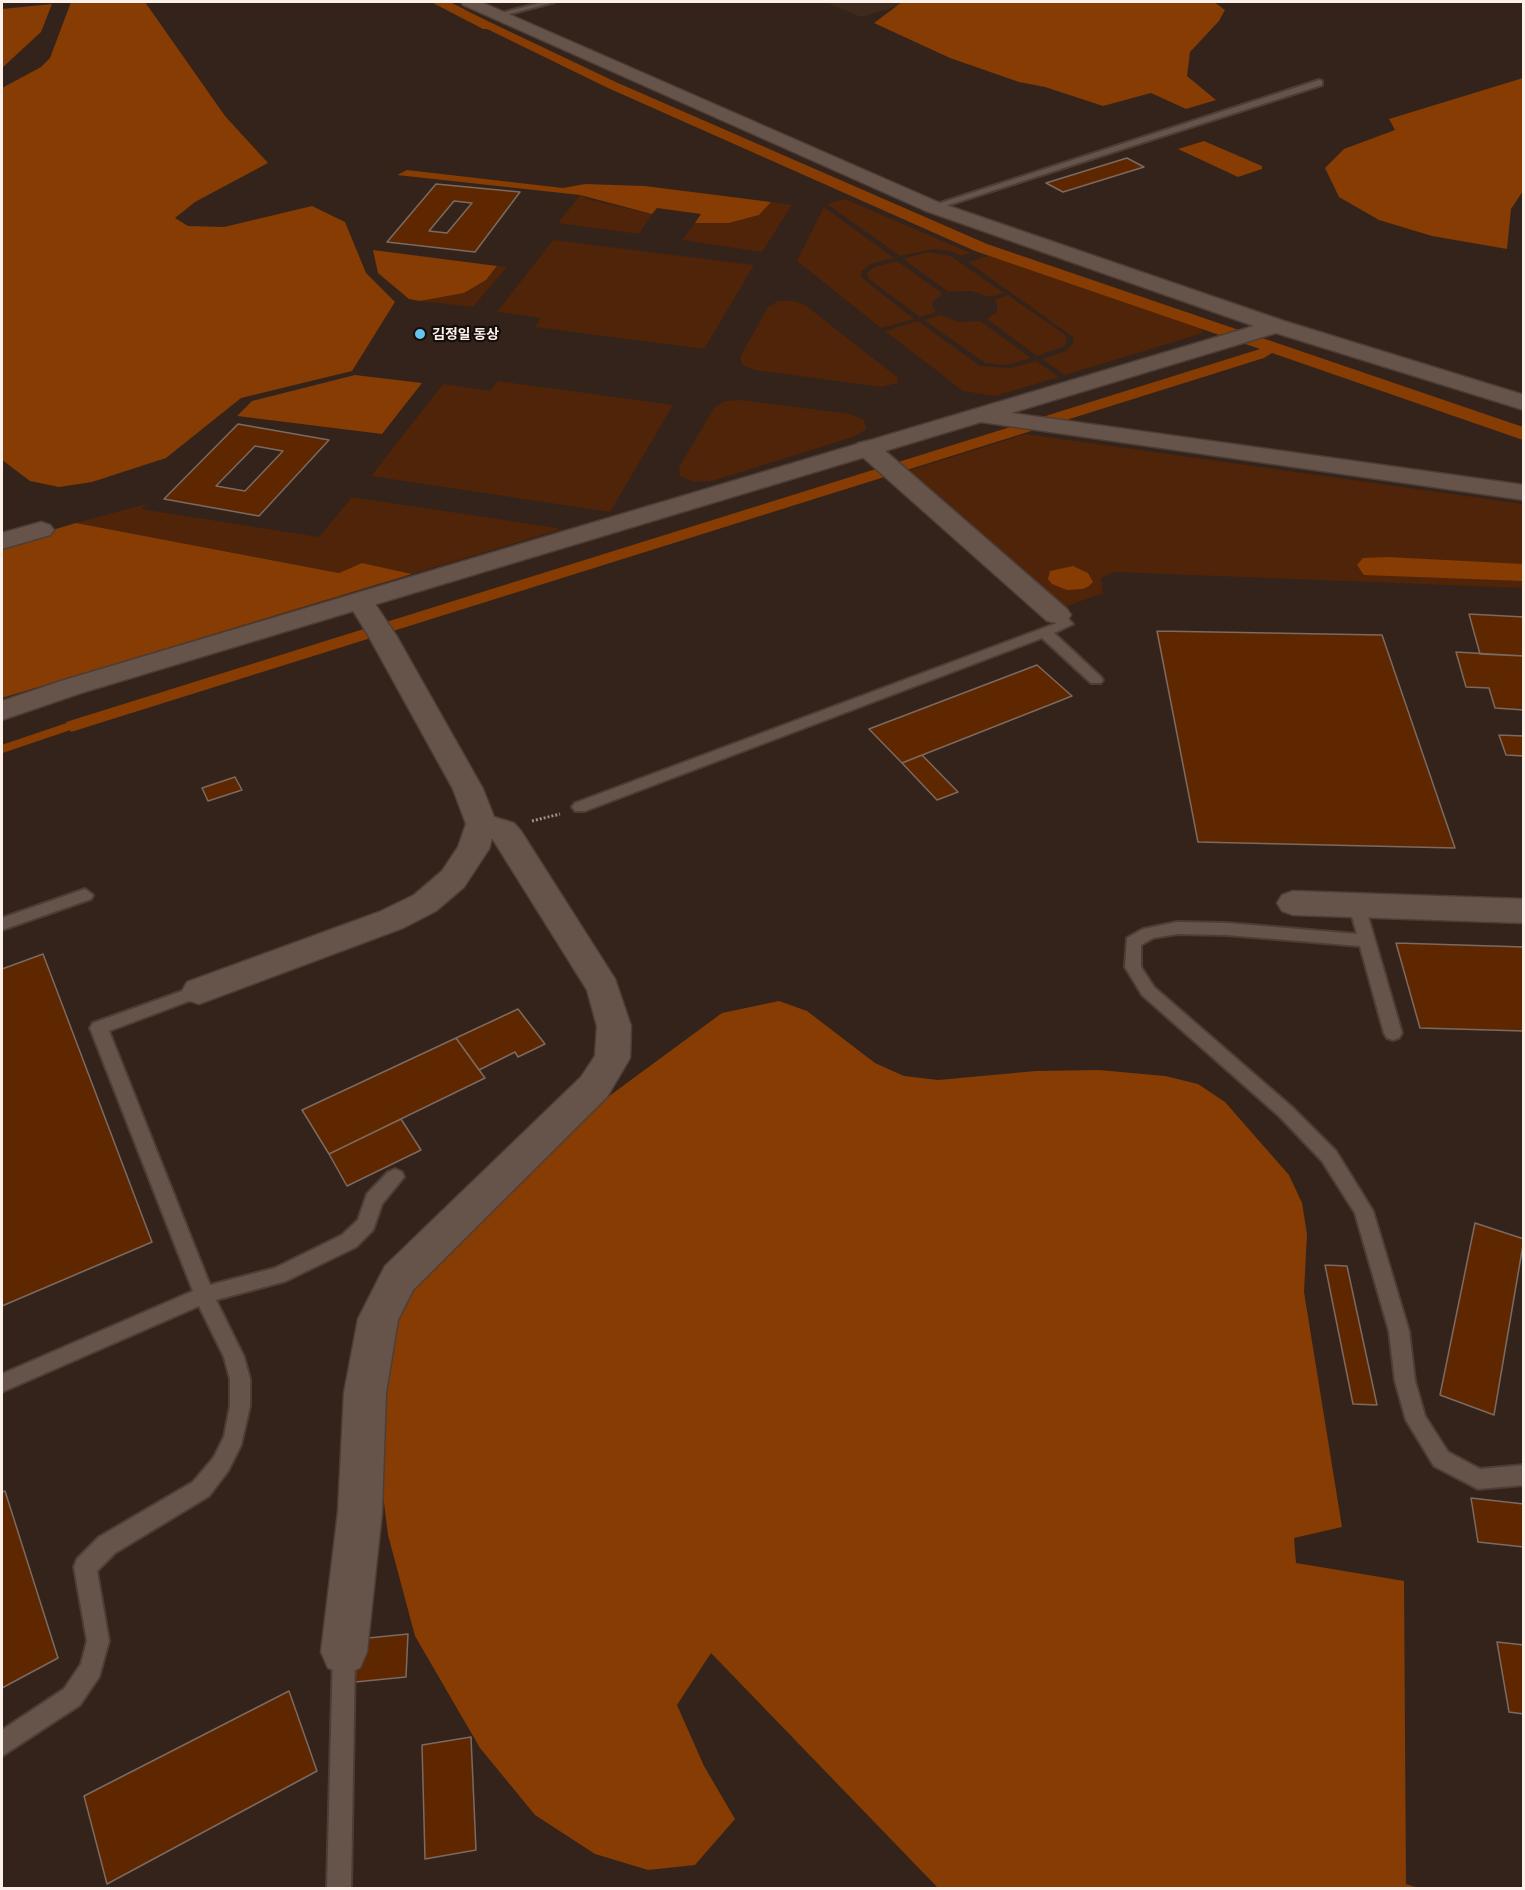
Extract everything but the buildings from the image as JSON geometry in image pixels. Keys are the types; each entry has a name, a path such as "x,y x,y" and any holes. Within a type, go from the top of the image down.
{"street":[{"path":"469,2 933,207 1276,326 1524,403"},
{"path":"2,711 71,687 372,619 867,448 1276,326"},
{"path":"978,415 1524,493"},
{"path":"867,448 1051,623"},
{"path":"2,541 40,530"},
{"path":"344,1652 360,1512 365,1393 378,1319 399,1278 594,1087 612,1058 614,1026 603,988 468,789 372,619"},
{"path":"199,991 391,920 425,903 453,879 473,849 492,827"},
{"path":"1293,903 1524,911"}],"lane":[{"path":"498,15 551,2"},
{"path":"933,207 1319,83"},
{"path":"580,807 1051,623 1096,680"},
{"path":"2,924 85,895"},
{"path":"1358,906 1393,1033"},
{"path":"1367,941 1227,928 1177,928 1149,933 1133,942 1133,967 1148,991 1286,1112 1329,1156 1364,1211 1399,1331 1405,1381 1416,1420 1441,1459 1478,1479 1524,1475"},
{"path":"2,1744 72,1697 91,1669 98,1641 85,1567 107,1545 201,1489 221,1464 234,1438 240,1406 240,1379 234,1357 204,1295 99,1028 199,991"},
{"path":"2,1383 204,1295 279,1275 349,1241 366,1224 374,1200 395,1177"},
{"path":"339,1888 344,1652"}],"path":[{"path":"492,827 580,807"}],"shaded area":[{"path":"71,2 145,2 225,116 268,163 195,202 175,218 188,226 224,227 312,206 345,222 366,273 395,302 352,371 241,398 166,458 92,482 59,487 30,481 2,460 2,88 41,67 50,58"},
{"path":"826,2 912,2 861,17"},
{"path":"902,2 1214,2 1225,10 1219,21 1190,52 1187,76 1216,100 1186,109 1151,93 1103,106 1045,87 1019,82 950,58 874,23"},
{"path":"52,4 41,32 2,68 2,9"},
{"path":"456,6 618,83 987,244 1523,427 1523,440 1272,353 1264,358 71,732 66,722 1260,349 975,251 608,88 446,9"},
{"path":"1523,78 1523,191 1511,209 1507,249 1432,236 1379,220 1339,197 1325,168 1344,149 1395,130 1389,119"},
{"path":"1204,141 1262,166 1262,169 1238,177 1178,149"},
{"path":"407,170 563,188 585,184 645,186 771,202 759,215 729,223 695,223 701,214 657,208 652,214 580,195 397,175"},
{"path":"580,195 590,200 652,214 639,234 558,223"},
{"path":"845,199 971,253 960,256 951,251 932,249 900,256 827,204"},
{"path":"771,202 792,205 762,252 682,240 695,223 729,223 759,215"},
{"path":"824,207 894,258 870,264 861,272 861,277 914,319 881,328 797,261"},
{"path":"553,240 754,265 704,349 535,327 541,318 497,312"},
{"path":"373,250 497,266 486,280 464,293 420,301 409,299 378,273"},
{"path":"927,252 951,256 1004,293 990,297 971,291 949,292 903,259"},
{"path":"991,255 1203,329 1201,331 1203,333 1065,375 1042,359 1066,351 1074,342 1073,337 968,262"},
{"path":"897,261 943,294 934,300 932,305 936,312 920,317 868,278 867,273 874,267"},
{"path":"497,266 507,267 473,307 420,301 464,293 486,280"},
{"path":"1008,295 1064,334 1067,338 1065,346 1037,356 987,319 997,312 997,304 994,300"},
{"path":"778,301 793,301 805,305 897,377 898,383 881,387 755,370 742,365 740,357 768,307"},
{"path":"940,315 959,322 980,321 1031,358 1007,365 985,363 924,320"},
{"path":"918,321 980,366 1011,368 1036,361 1059,377 995,396 963,391 885,331"},
{"path":"355,375 422,383 382,434 237,416 252,401"},
{"path":"498,381 673,405 610,512 371,476 443,384 490,391"},
{"path":"741,400 850,414 864,420 866,429 856,436 712,481 694,482 680,476 679,467 714,408 724,401"},
{"path":"1026,434 1523,504 1523,588 1114,572 1101,578 1103,593 1062,608 908,471"},
{"path":"352,497 559,530 412,574 362,563 340,573 76,523 146,504 141,509 319,537"},
{"path":"76,523 339,573 362,563 412,574 2,698 2,545"},
{"path":"1388,557 1523,564 1523,581 1364,575 1357,565 1363,558"},
{"path":"1073,566 1088,573 1093,582 1089,586 1083,589 1067,590 1052,584 1048,579 1050,571"},
{"path":"779,1001 807,1011 875,1063 904,1076 938,1080 1036,1071 1099,1070 1165,1076 1198,1084 1225,1102 1289,1175 1302,1203 1307,1234 1304,1292 1342,1527 1294,1538 1296,1563 1404,1581 1406,1884 1419,1888 938,1888 711,1653 677,1705 704,1766 735,1819 695,1865 648,1870 595,1854 535,1815 480,1748 415,1636 388,1535 370,1390 395,1306 567,1127 722,1013"}],"waterway":[{"path":"439,2 489,26"},
{"path":"2,749 79,723"}],"place":[{"name":"김정일 동상","path":"420,334"}]}
